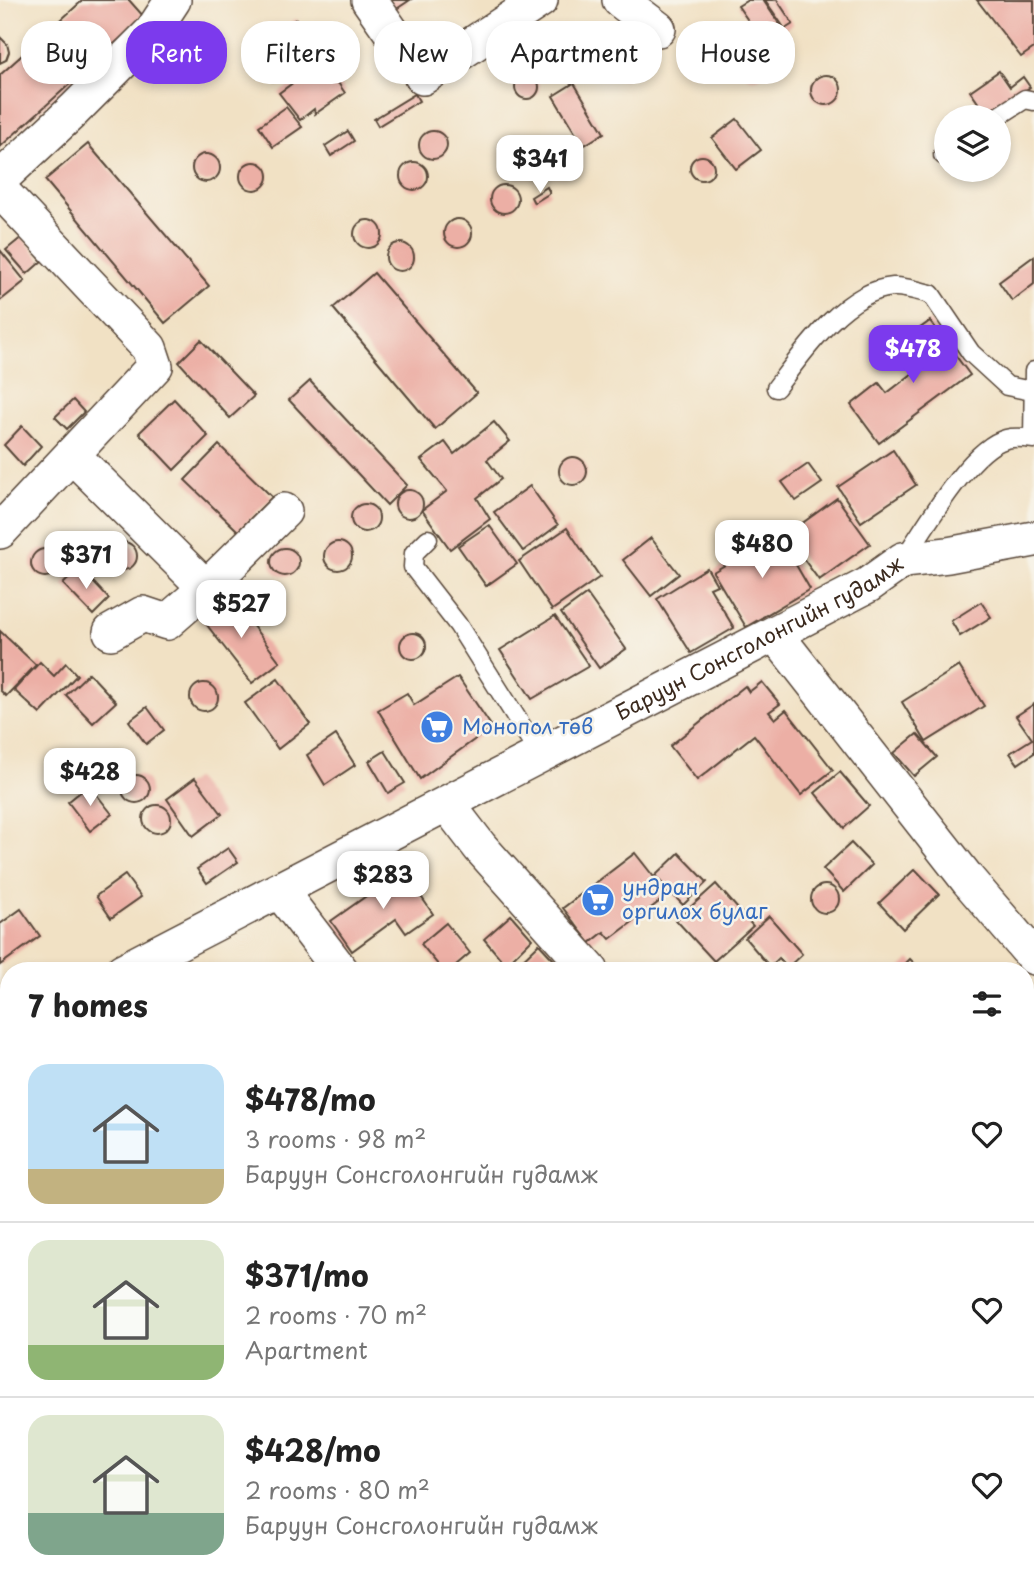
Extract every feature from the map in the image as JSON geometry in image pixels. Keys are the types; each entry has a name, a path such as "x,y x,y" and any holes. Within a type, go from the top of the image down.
{"street":[{"path":"0,179 152,32 173,0"},
{"path":"369,0 423,77 540,0"},
{"path":"620,0 648,21"},
{"path":"0,190 149,348 155,366 0,531"},
{"path":"72,455 205,588"},
{"path":"111,632 143,614 167,622 284,511"},
{"name":"Баруун Сонсголонгийн гудамж","path":"141,962 868,585 903,560 948,555 1034,539"},
{"path":"775,634 968,880 1034,957"},
{"path":"447,804 480,847 583,962"},
{"path":"280,891 334,962"}],"lane":[{"path":"1011,108 1025,99 1034,101"},
{"path":"776,388 807,347 859,297 894,287 931,294 971,353 1007,386 1032,391"},
{"path":"903,560 967,468 985,451 1006,439 1033,438 1034,371"},
{"path":"428,539 414,553 413,567 458,625 540,755"}],"building":[{"path":"83,0 129,0 144,17 140,21 126,21 126,33 112,46 112,21 60,21"},
{"path":"388,0 410,0 395,10"},
{"path":"748,0 763,0 777,21 748,21 738,6"},
{"path":"765,0 777,0 791,21 779,21"},
{"path":"977,0 1034,0 1034,48 1021,57"},
{"path":"0,37 7,44 9,52 6,60 0,63"},
{"path":"21,56 21,84 70,84 0,147 0,75"},
{"path":"999,71 1010,87 1023,77 1030,87 1005,105 980,105 970,91"},
{"path":"826,75 837,79 841,90 837,101 826,105 815,101 811,90 815,79"},
{"path":"291,84 339,84 345,93 315,114 314,109 300,120 279,93"},
{"path":"516,84 538,84 538,92 532,98 522,98 516,92"},
{"path":"575,84 604,133 583,146 553,96"},
{"path":"415,94 419,101 378,126 374,119"},
{"path":"286,107 302,127 273,147 259,126"},
{"path":"737,119 761,150 736,169 712,138"},
{"path":"348,131 354,141 331,156 325,146"},
{"path":"433,131 443,135 447,145 443,155 433,159 423,155 419,145 423,135"},
{"path":"88,144 209,286 165,323 45,180"},
{"path":"206,154 216,158 220,168 216,178 206,182 196,178 192,168 196,158"},
{"path":"702,156 711,159 714,168 711,177 702,180 693,177 690,168 693,159"},
{"path":"254,162 264,166 268,176 264,186 254,190 244,186 240,176 244,166"},
{"path":"414,162 424,166 428,176 424,186 414,190 404,186 400,176 404,166"},
{"path":"504,185 514,189 518,199 514,209 504,213 494,209 490,199 494,189"},
{"path":"547,187 550,193 534,203 531,197"},
{"path":"458,219 468,223 472,233 468,243 458,247 448,243 444,233 448,223"},
{"path":"368,220 378,224 382,234 378,244 368,248 358,244 354,234 358,224"},
{"path":"22,237 42,261 27,274 6,250"},
{"path":"400,243 410,247 414,257 410,267 400,271 390,267 386,257 390,247"},
{"path":"0,250 25,281 0,301"},
{"path":"1034,256 1034,284 1012,301 999,282"},
{"path":"374,273 477,393 435,429 333,308"},
{"path":"930,321 970,375 879,443 851,405 879,383 887,393 921,367 901,342"},
{"path":"201,340 254,396 230,418 179,362"},
{"path":"310,381 407,485 387,505 289,400"},
{"path":"174,399 208,436 174,470 139,433"},
{"path":"73,400 84,412 67,429 55,417"},
{"path":"494,422 510,441 487,460 501,479 477,498 490,519 450,549 422,510 447,491 421,460 445,442 454,454"},
{"path":"22,426 41,446 23,466 4,445"},
{"path":"219,445 272,497 238,531 185,480"},
{"path":"893,450 916,485 861,522 838,487"},
{"path":"573,457 583,461 587,471 583,481 573,485 563,481 559,471 563,461"},
{"path":"808,464 822,483 796,501 782,482"},
{"path":"530,486 558,525 523,551 494,512"},
{"path":"409,490 419,494 423,504 419,514 409,518 399,514 395,504 399,494"},
{"path":"837,498 870,544 819,580 786,535"},
{"path":"365,504 375,508 379,518 375,528 365,532 355,528 351,518 355,508"},
{"path":"489,525 517,564 486,586 458,546"},
{"path":"567,528 600,577 552,610 519,561"},
{"path":"778,534 810,589 746,627 713,572"},
{"path":"651,538 679,574 651,596 623,560"},
{"path":"123,542 133,546 137,556 133,566 123,570 113,566 109,556 113,546"},
{"path":"338,542 348,546 352,556 348,566 338,570 328,566 324,556 328,546"},
{"path":"285,548 295,552 299,562 295,572 285,576 275,572 271,562 275,552"},
{"path":"45,549 55,553 59,563 55,573 45,577 35,573 31,563 35,553"},
{"path":"80,568 109,599 93,615 63,584"},
{"path":"707,568 717,585 710,588 734,628 691,653 657,599"},
{"path":"587,594 626,649 599,668 561,613"},
{"path":"231,597 280,662 252,683 203,620"},
{"path":"981,602 991,617 960,636 951,621"},
{"path":"555,616 589,666 532,699 500,650"},
{"path":"0,631 36,665 6,696 0,690"},
{"path":"413,633 422,637 426,646 422,655 413,659 404,655 400,646 404,637"},
{"path":"40,662 54,676 66,663 77,675 40,714 14,690"},
{"path":"959,666 984,706 926,742 902,702"},
{"path":"89,673 116,702 93,723 66,695"},
{"path":"458,677 492,727 420,779 378,710 407,693 414,705"},
{"path":"278,679 310,724 278,749 245,703"},
{"path":"762,682 780,704 769,712 775,719 786,710 833,770 801,795 754,735 697,780 670,746 745,686 749,692"},
{"path":"204,683 214,687 218,697 214,707 204,711 194,707 190,697 194,687"},
{"path":"1034,704 1034,753 1018,764 1010,753 1032,739 1016,716"},
{"path":"147,707 164,730 146,744 129,721"},
{"path":"917,734 937,757 914,776 894,753"},
{"path":"336,735 355,765 325,785 307,755"},
{"path":"385,751 405,783 388,793 369,761"},
{"path":"840,772 869,806 844,828 815,793"},
{"path":"136,775 146,779 150,789 146,799 136,803 126,799 122,789 126,779"},
{"path":"195,778 222,814 193,836 167,799"},
{"path":"89,785 112,814 90,831 68,802"},
{"path":"157,805 167,809 171,819 167,829 157,833 147,829 143,819 147,809"},
{"path":"851,843 872,865 844,892 823,869"},
{"path":"228,848 238,862 207,883 197,869"},
{"path":"635,853 668,895 610,939 604,932 590,943 563,908"},
{"path":"679,853 707,882 683,905 655,876"},
{"path":"915,869 939,894 903,929 879,903"},
{"path":"403,870 433,914 406,933 396,919 352,951 331,921"},
{"path":"125,875 141,897 111,918 96,896"},
{"path":"716,884 753,926 714,961 676,920"},
{"path":"825,885 835,889 839,899 835,909 825,913 815,909 811,899 815,889"},
{"path":"21,909 40,936 4,962 0,962 0,924"},
{"path":"511,915 532,939 509,962 503,962 484,939"},
{"path":"769,916 802,954 793,962 782,962 779,958 775,962 766,962 745,938"},
{"path":"446,923 470,953 460,962 436,962 421,944"},
{"path":"539,944 556,962 520,962"}],"place":[{"name":"Монопол төв","path":"437,727"},
{"name":"ундран оргилох булаг","path":"598,900"}]}
